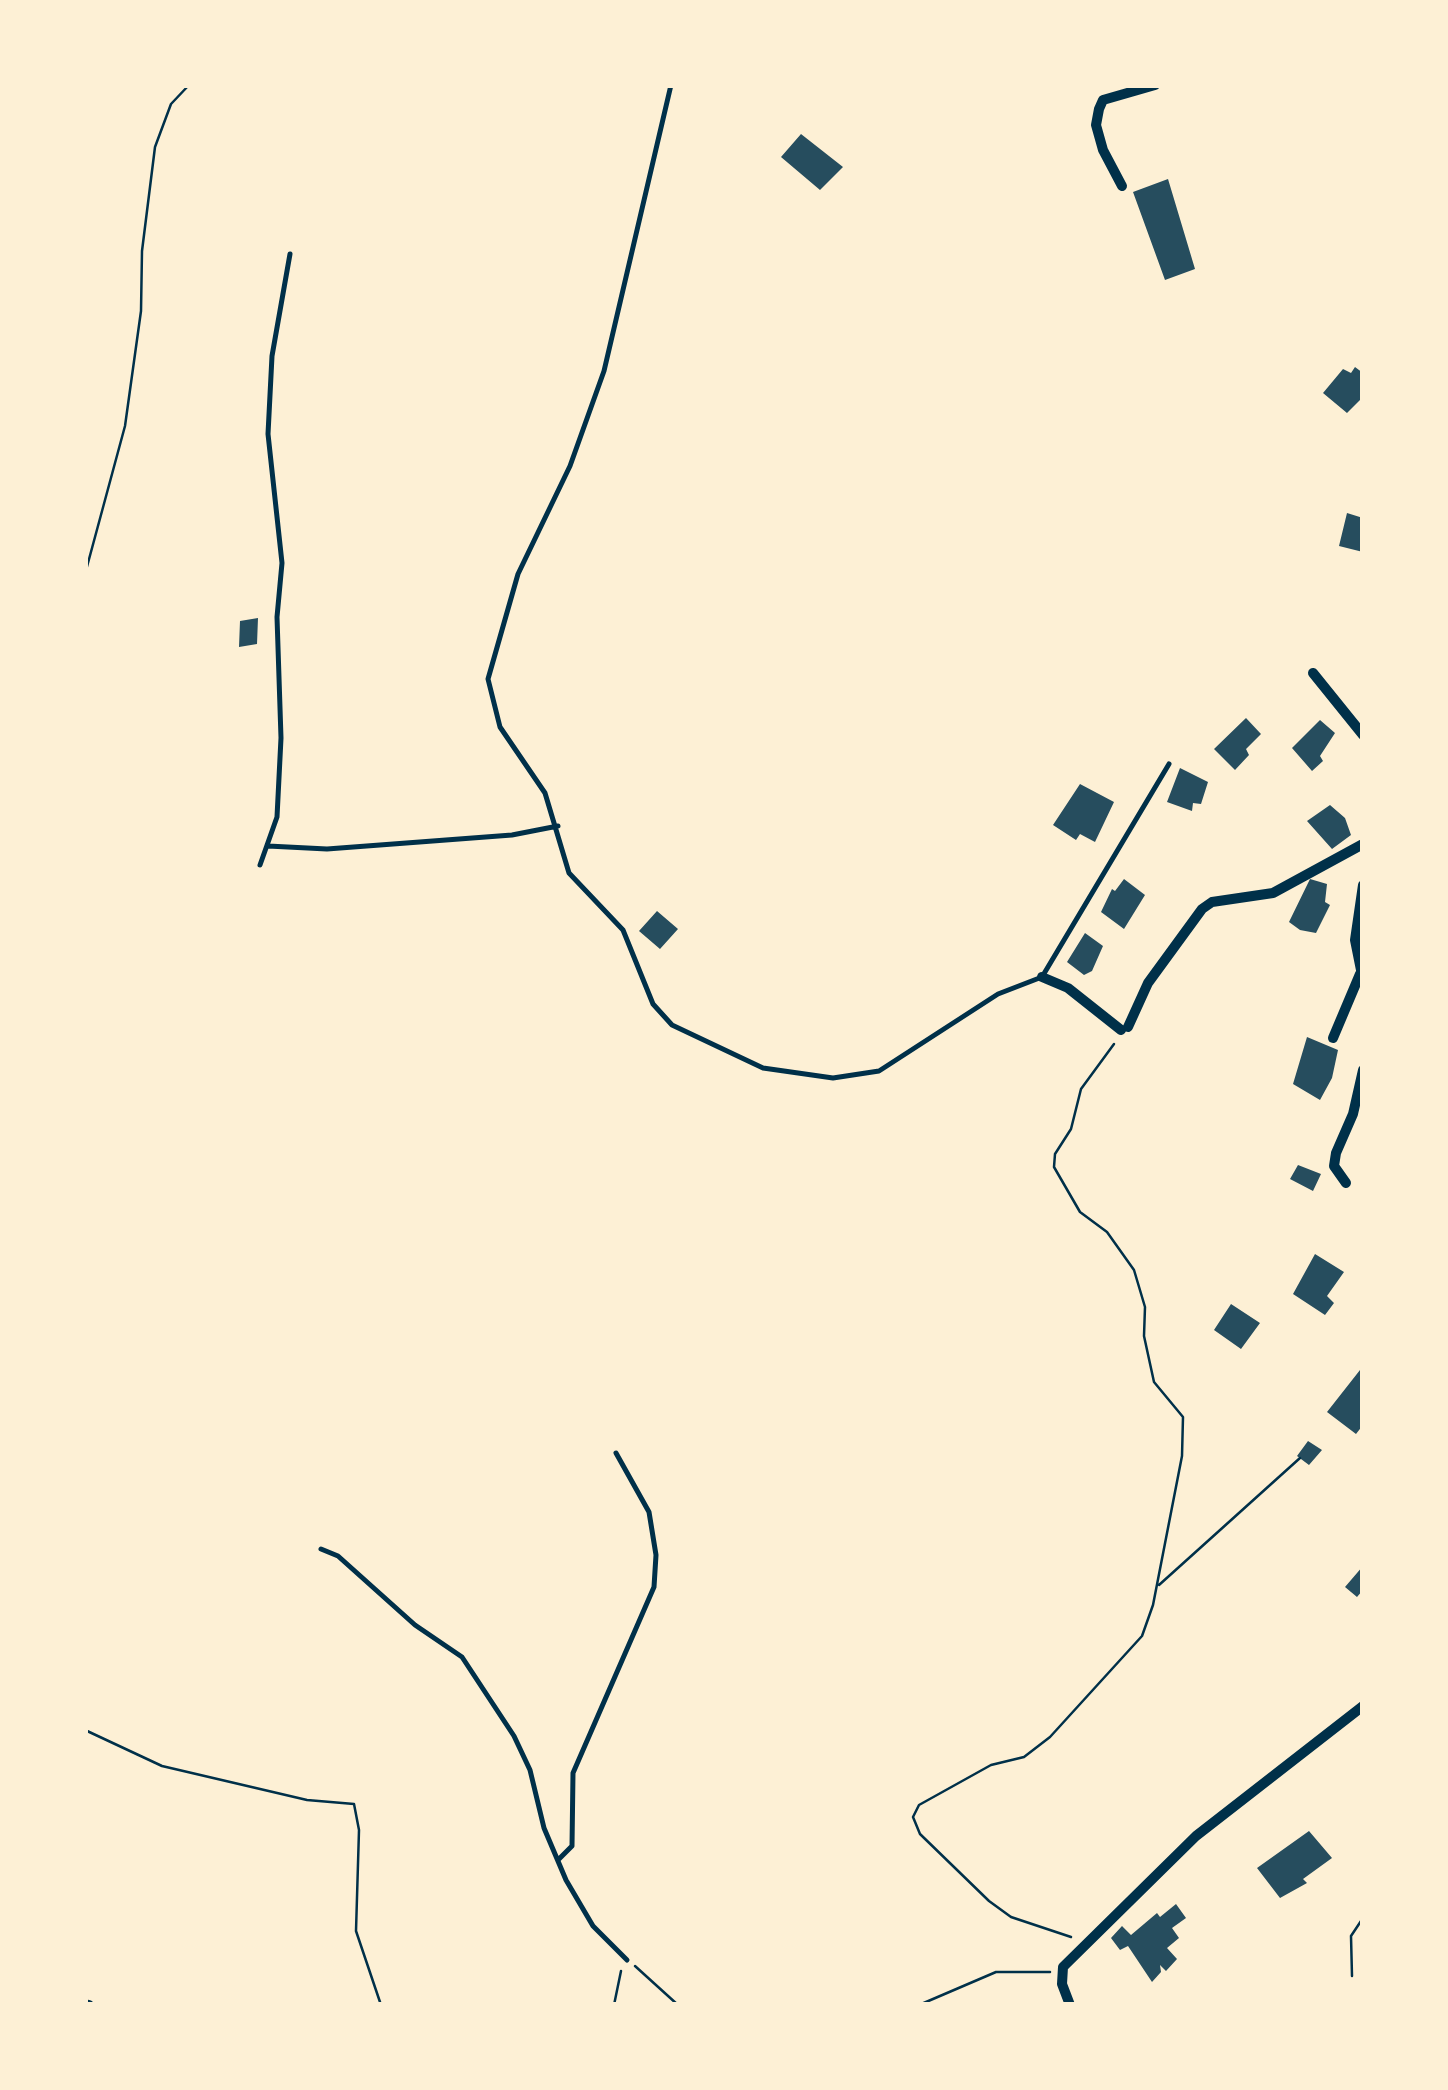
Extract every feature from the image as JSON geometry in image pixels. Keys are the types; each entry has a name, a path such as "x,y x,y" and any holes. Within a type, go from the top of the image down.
{"street":[{"path":"1122,186 1103,150 1096,125 1099,109 1103,100 1155,85"},
{"path":"1313,673 1363,735"},
{"path":"1042,976 1068,988 1124,1028 1148,983 1202,909 1212,902 1272,893 1363,844"},
{"path":"1333,1038 1361,977 1355,940 1363,886"},
{"path":"1346,1183 1334,1166 1353,1114 1363,1070"},
{"path":"1070,2005 1062,1984 1062,1967 1196,1836 1363,1706"}],"lane":[{"path":"671,85 604,371 551,511 523,561 488,679 500,727 546,793 569,873 622,930 653,1004 672,1025 763,1068 833,1078 879,1071 998,994 1042,976 1169,764"},
{"path":"260,866 277,817 282,720 277,617 282,563 268,445 269,378 290,254"},
{"path":"268,846 364,846 512,835 558,826"},
{"path":"558,1860 572,1846 573,1773 654,1587 656,1556 649,1512 616,1453"},
{"path":"321,1548 338,1556 415,1625 462,1657 522,1753 558,1860 592,1926 627,1960"}],"path":[{"path":"85,574 125,426 141,311 142,251 155,147 170,104 189,85"},
{"path":"1086,1945 1011,1917 988,1901 920,1834 913,1817 919,1805 992,1765 1024,1757 1050,1737 1142,1636 1158,1586 1182,1456 1183,1417 1154,1382 1144,1336 1145,1307 1134,1270 1120,1245 1080,1212 1054,1166 1055,1154 1071,1130 1081,1088 1124,1028"},
{"path":"1158,1586 1300,1458"},
{"path":"85,1730 162,1766 307,1800 354,1804 359,1830 356,1931 381,2005"},
{"path":"1352,1976 1351,1936 1363,1918"},
{"path":"614,2005 618,1978 627,1960 678,2005"},
{"path":"920,2005 996,1972 1034,1975"}],"building":[{"path":"801,134 843,167 820,190 781,157"},
{"path":"1168,179 1195,269 1165,280 1133,192"},
{"path":"1355,367 1363,373 1363,397 1347,413 1323,393 1343,369 1351,373"},
{"path":"1347,513 1363,518 1363,552 1339,546"},
{"path":"258,618 257,644 239,647 240,621"},
{"path":"1246,718 1261,734 1246,749 1249,755 1235,770 1214,749"},
{"path":"1320,720 1335,733 1320,756 1323,761 1312,771 1292,748"},
{"path":"1180,768 1208,782 1201,804 1193,803 1192,811 1167,802"},
{"path":"1080,784 1114,802 1095,842 1080,834 1076,840 1053,825"},
{"path":"1330,805 1345,818 1351,835 1332,849 1307,821"},
{"path":"1124,879 1145,895 1124,929 1101,912 1112,889 1115,891"},
{"path":"1310,879 1327,884 1325,902 1330,905 1316,933 1300,930 1289,922"},
{"path":"657,911 678,929 660,949 639,931"},
{"path":"1085,933 1103,946 1092,971 1084,975 1067,962"},
{"path":"1307,1037 1338,1050 1332,1078 1320,1100 1293,1084"},
{"path":"1298,1165 1321,1174 1313,1191 1290,1179"},
{"path":"1315,1254 1344,1272 1327,1296 1334,1303 1325,1315 1293,1294"},
{"path":"1231,1304 1260,1323 1241,1349 1214,1330"},
{"path":"1360,1370 1363,1425 1356,1434 1327,1412"},
{"path":"1308,1441 1322,1450 1309,1465 1297,1456"},
{"path":"1363,1566 1363,1590 1357,1597 1345,1587"},
{"path":"1309,1831 1332,1858 1303,1879 1307,1883 1280,1898 1257,1868"},
{"path":"1176,1904 1186,1918 1172,1928 1179,1938 1167,1948 1177,1959 1166,1971 1160,1965 1161,1972 1152,1982 1128,1946 1120,1950 1111,1938 1122,1926 1131,1935 1157,1913 1160,1917"}]}
